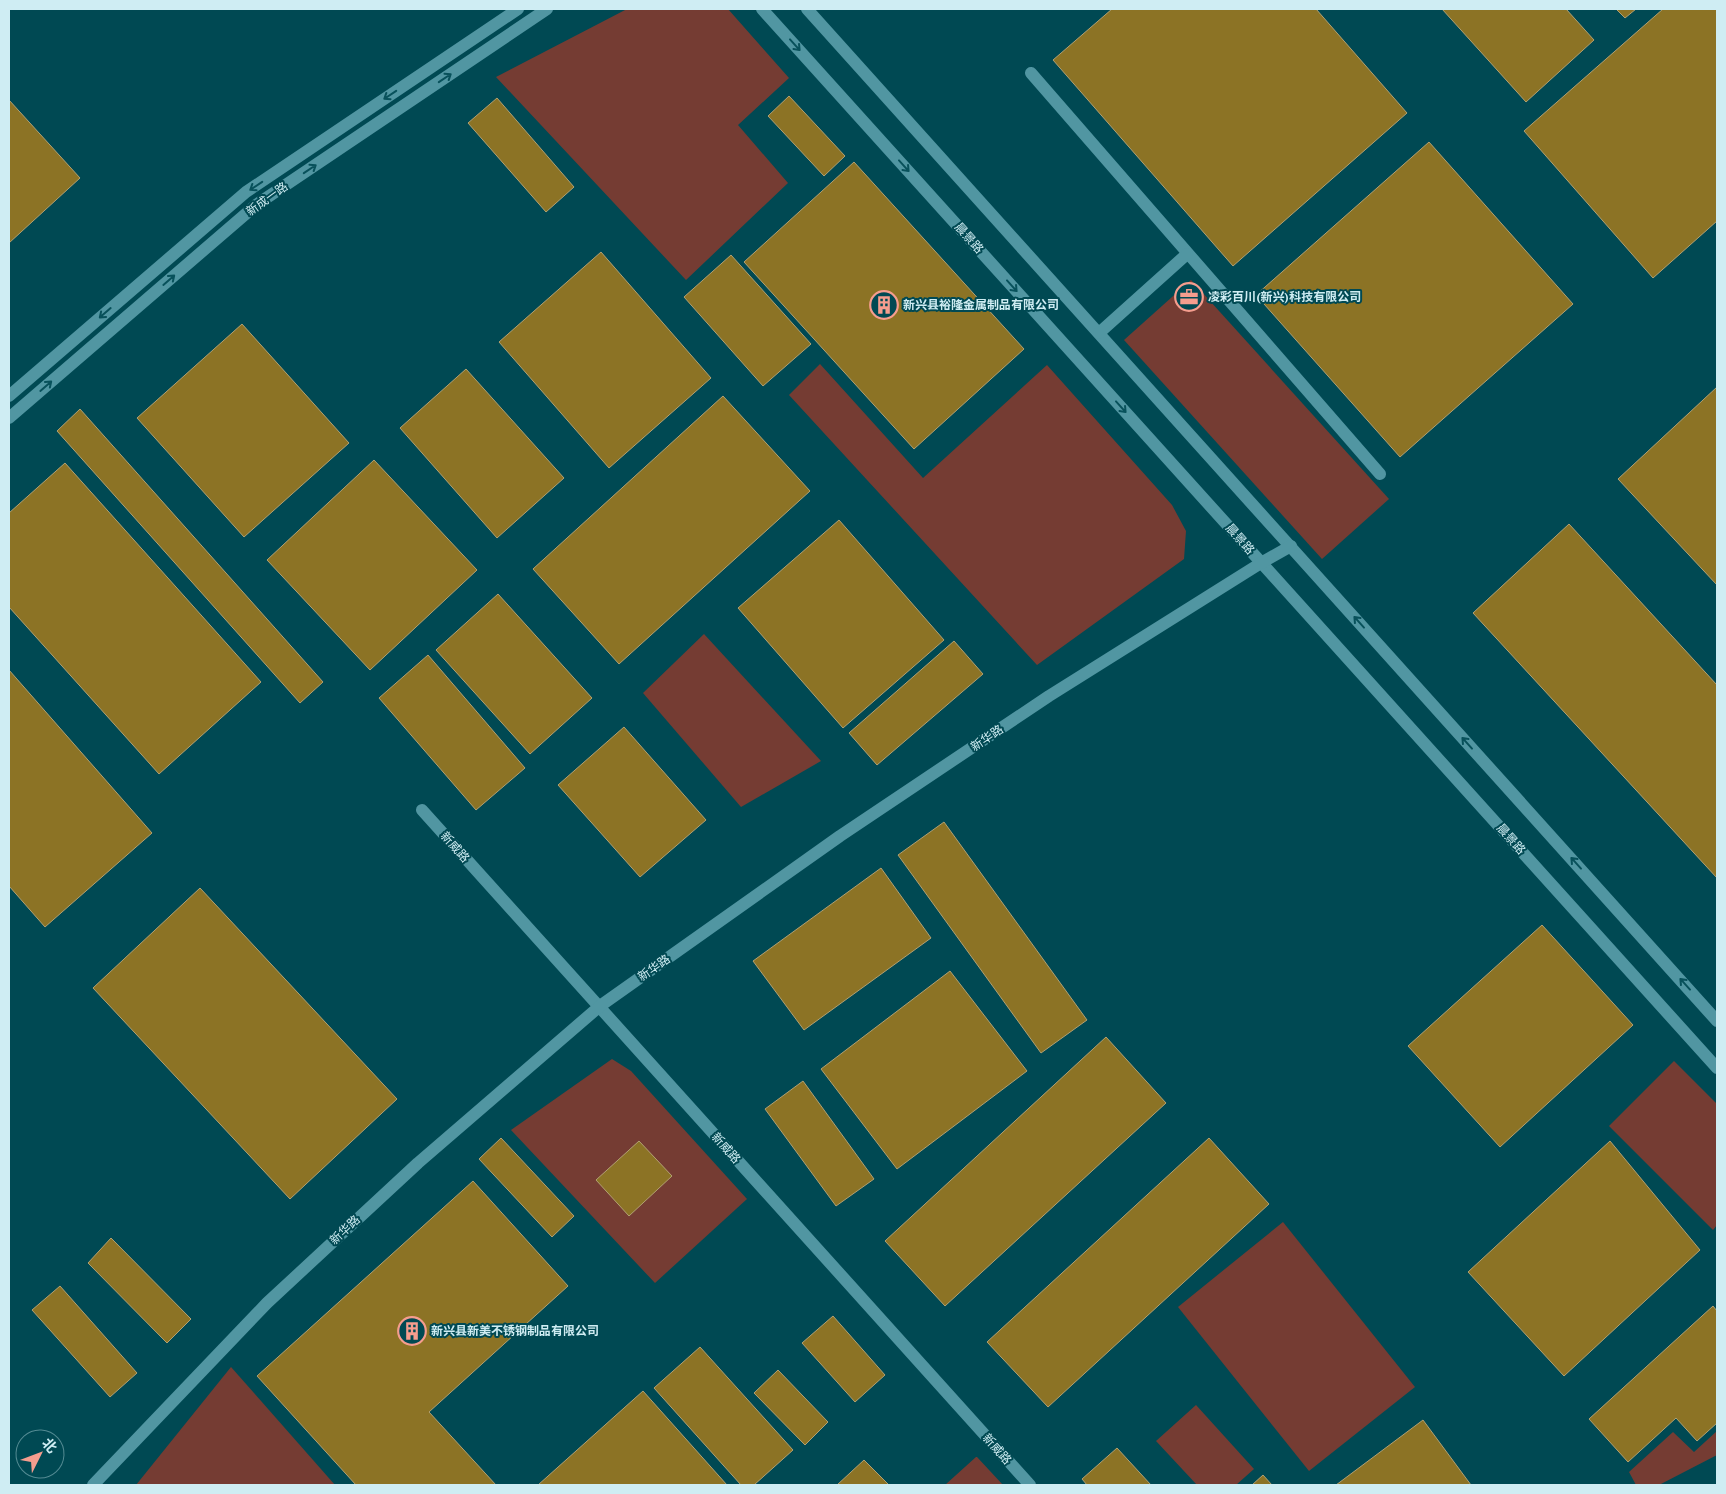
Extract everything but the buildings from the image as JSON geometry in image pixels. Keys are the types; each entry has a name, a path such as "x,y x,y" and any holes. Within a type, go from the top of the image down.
{"street":[{"name":"新成一路","path":"9,396 246,192 518,9"},
{"name":"新成一路","path":"9,418 256,206 547,9"},
{"name":"晨景路","path":"762,9 1717,1068"},
{"path":"806,9 1717,1020"},
{"path":"1031,73 1380,474"},
{"path":"1099,334 1187,254"},
{"name":"新华路","path":"93,1485 266,1303 418,1163 600,1006 840,836 1041,701 1261,562 1291,546"},
{"name":"新威路","path":"422,810 1030,1485"}],"shaded area":[{"path":"627,9 728,9 789,78 738,125 788,183 686,280 496,77"},
{"path":"1191,280 1389,499 1322,559 1124,340"},
{"path":"820,364 923,478 1047,365 1172,505 1186,531 1184,559 1037,665 789,395"},
{"path":"704,634 821,761 741,807 643,693"},
{"path":"612,1059 631,1071 747,1199 655,1283 511,1130"},
{"path":"1674,1061 1717,1104 1717,1225 1713,1230 1609,1126"},
{"path":"1283,1222 1415,1387 1309,1471 1178,1307"},
{"path":"231,1367 335,1485 136,1485"},
{"path":"1196,1405 1254,1469 1236,1485 1197,1485 1156,1441"},
{"path":"1717,1431 1717,1455 1659,1485 1636,1485 1629,1472 1673,1432 1694,1452"},
{"path":"976,1457 1003,1485 945,1485"}],"place":[{"name":"凌彩百川(新兴)科技有限公司","path":"1189,297"},
{"name":"新兴县裕隆金属制品有限公司","path":"884,305"},
{"name":"新兴县新美不锈钢制品有限公司","path":"412,1331"}]}
